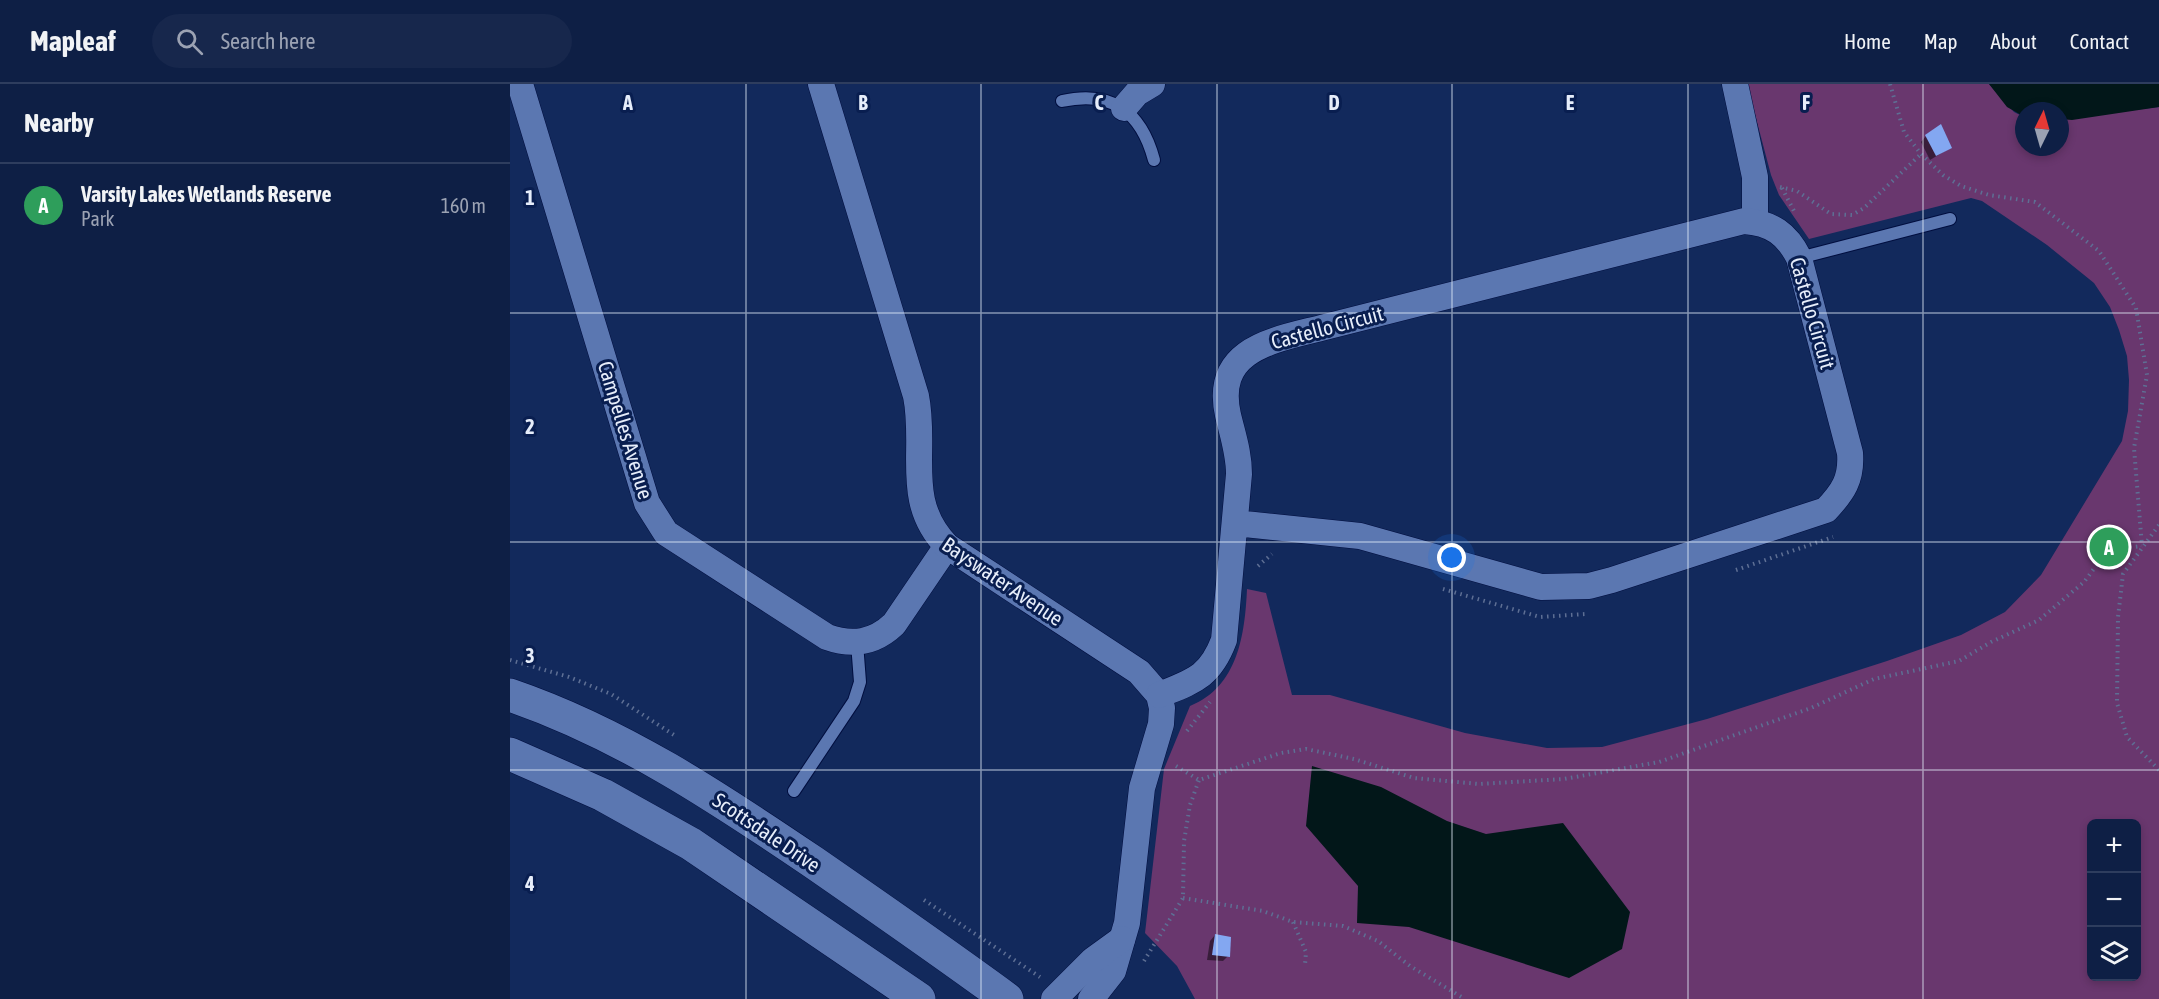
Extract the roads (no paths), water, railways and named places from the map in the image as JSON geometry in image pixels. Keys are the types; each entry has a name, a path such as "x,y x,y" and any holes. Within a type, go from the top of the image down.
{"main road":[{"name":"Scottsdale Drive","path":"510,695 545,707 607,735 680,774 914,932 1007,999"},
{"path":"510,754 603,795 691,844 919,999"}],"street":[{"name":"Campelles Avenue","path":"520,84 647,503 655,519 666,532 827,637 842,642 857,643"},
{"name":"Bayswater Avenue","path":"821,84 916,396 920,418 918,481 921,504 928,522 947,546 1139,672 1160,695"},
{"path":"1124,108 1137,93 1152,84"},
{"path":"1735,84 1772,185 1755,222"},
{"name":"Castello Circuit","path":"1160,695 1204,675 1219,652 1227,621 1239,456 1226,399 1228,379 1245,354 1260,346 1325,327 1726,225 1755,222 1772,226 1809,256 1850,453 1851,469 1848,484 1826,510 1612,580 1566,588 1541,587 1360,536 1235,523"},
{"path":"857,643 884,634 894,624 947,546"},
{"path":"1091,999 1113,971 1130,907 1142,788 1161,724 1160,695"},
{"path":"1049,990 1122,939"}],"lane":[{"path":"1062,101 1084,96 1124,108 1149,141 1154,160"},
{"path":"1809,256 1950,219"},
{"path":"794,791 854,701 860,682 857,643"}],"place":[{"name":"Varsity Lakes Wetlands Reserve","path":"2109,547"}]}
